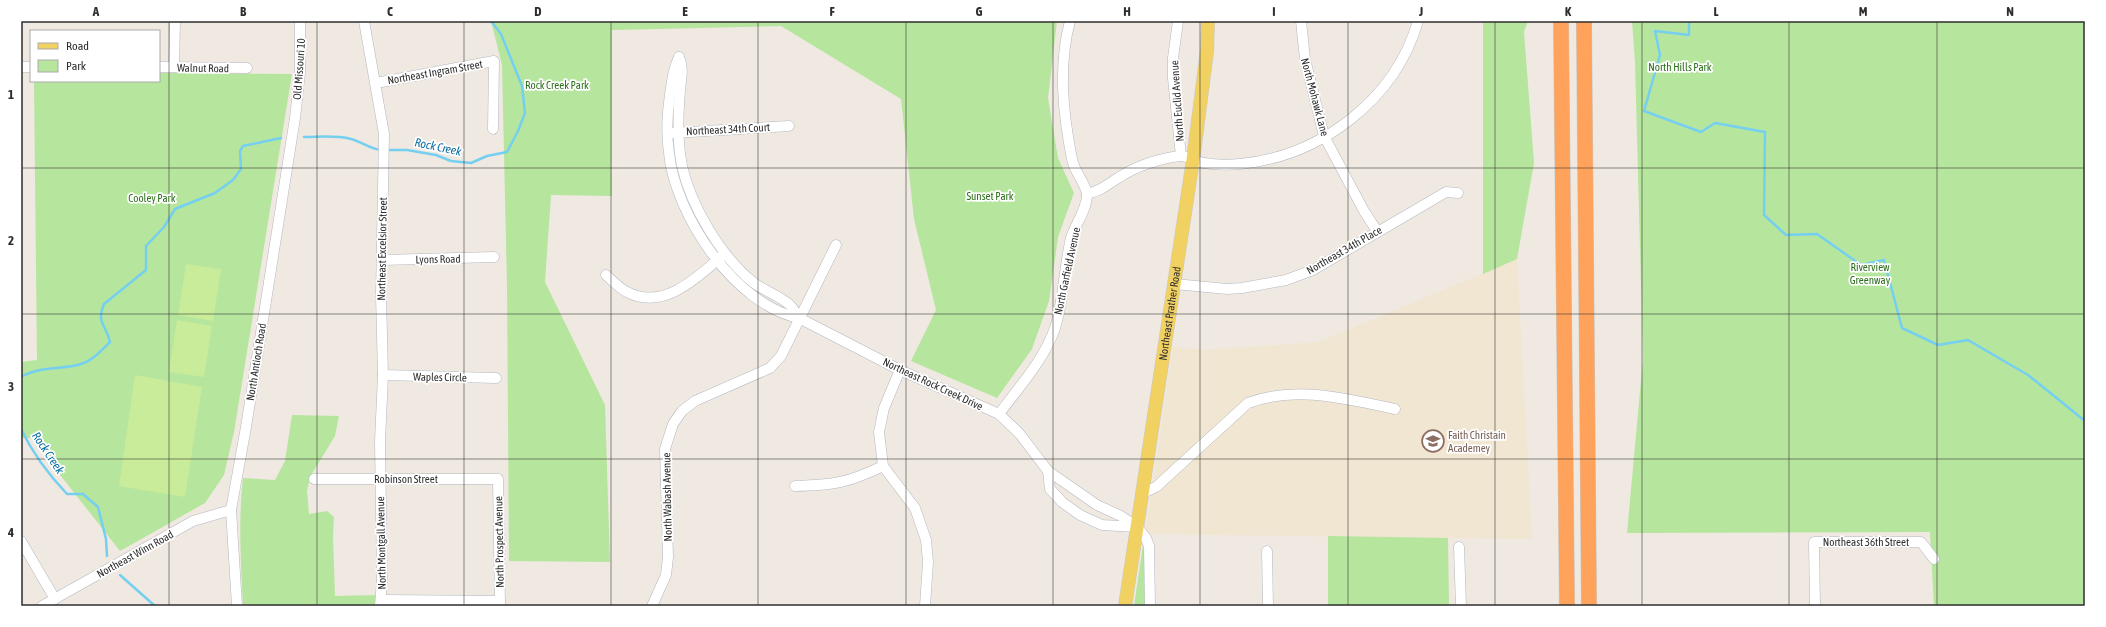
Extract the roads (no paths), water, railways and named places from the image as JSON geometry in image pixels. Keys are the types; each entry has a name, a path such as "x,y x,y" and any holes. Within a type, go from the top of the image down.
{"highway":[{"path":"1561,21 1567,606"},
{"path":"1584,21 1589,606"}],"main road":[{"name":"Northeast Prather Road","path":"1125,606 1175,284 1187,158 1207,51 1208,21"}],"street":[{"path":"174,67 175,21"},
{"name":"Old Missouri 10","path":"295,118 300,72 300,21"},
{"name":"Northeast Excelsior Street","path":"364,21 384,134 382,260 383,376 380,480"},
{"path":"1070,21 1064,52 1062,82 1072,160 1087,194 1103,190 1118,178 1141,166 1187,158 1227,164 1262,160 1278,157 1324,136 1370,104 1388,83 1408,48 1418,21"},
{"name":"North Euclid Avenue","path":"1178,21 1173,58 1173,78 1187,158"},
{"name":"North Mohawk Lane","path":"1301,21 1304,59 1324,136 1364,211 1378,231"},
{"name":"Northeast Rock Creek Drive","path":"799,318 790,305 755,284 742,272 705,222 691,195 682,165 680,89 683,67 679,58 673,70 667,120 669,154 676,182 686,210 707,247 740,285 769,306 787,315 799,318 900,370 999,414 1019,433 1048,471 1097,505 1121,516 1137,527"},
{"name":"Northeast Ingram Street","path":"376,83 494,61 493,130"},
{"name":"Walnut Road","path":"160,67 247,68"},
{"name":"North Antioch Road","path":"237,606 231,510 246,427 295,118"},
{"name":"Northeast 34th Court","path":"668,133 789,126"},
{"name":"Northeast 34th Place","path":"1175,284 1227,289 1242,288 1286,280 1313,270 1446,192 1458,193"},
{"name":"North Garfield Avenue","path":"999,414 1040,359 1052,334 1058,311 1071,238 1086,202 1087,194"},
{"name":"North Wabash Avenue","path":"652,606 666,569 665,449 673,424 682,411 695,401 770,368 780,356 836,245"},
{"path":"606,275 627,292 644,297 660,297 676,292 718,260 726,252"},
{"name":"Lyons Road","path":"382,260 494,257"},
{"path":"900,370 884,408 879,432 883,466 915,508 926,540 928,562 926,606"},
{"name":"Waples Circle","path":"383,376 496,378"},
{"path":"1143,493 1156,487 1248,403 1265,397 1284,395 1328,395 1395,409"},
{"path":"795,486 830,485 857,478 883,466"},
{"name":"Northeast Rock Creek Drive","path":"1048,471 1050,490 1062,502 1080,515 1102,525 1137,527"},
{"name":"Robinson Street","path":"314,478 380,480 498,478"},
{"name":"North Prospect Avenue","path":"498,478 500,604"},
{"name":"North Montgall Avenue","path":"380,480 381,603"},
{"name":"Northeast Winn Road","path":"42,606 193,521 231,510"},
{"path":"1137,527 1146,538 1149,546 1150,606"},
{"path":"21,541 55,599"},
{"name":"Northeast 36th Street","path":"1814,606 1814,542 1921,542 1934,559"},
{"path":"1459,547 1461,606"},
{"path":"1267,551 1268,606"},
{"path":"381,603 500,604"}],"waterway":[{"name":"Rock Creek","path":"389,150 407,150 436,155 451,161 471,163 487,156 507,152 525,113 522,86 501,34 491,21"},
{"path":"1689,21 1689,35 1655,31 1660,55 1644,111 1701,132 1715,123 1765,132 1764,215 1786,235 1817,234 1861,265 1884,260 1902,328 1938,345 1968,340 2028,375 2085,421"},
{"name":"Rock Creek","path":"304,137 328,136 345,138 355,140 381,150"},
{"name":"Rock Creek","path":"21,377 35,371 85,363 100,352 110,342 101,320 104,304 146,270 146,246 164,227 175,209 215,193 233,180 241,169 240,151 243,146 281,138"},
{"name":"Rock Creek","path":"21,429 41,463 67,494 83,494 98,507 106,539 107,556"},
{"name":"Rock Creek","path":"120,575 155,606"}],"place":[{"name":"Faith Christain Academey","path":"1433,441"}],"park label":[{"name":"North Hills Park","path":"1680,67"},
{"name":"Rock Creek Park","path":"557,85"},
{"name":"Sunset Park","path":"990,196"},
{"name":"Cooley Park","path":"152,198"},
{"name":"Riverview Greenway","path":"1870,273"}]}
